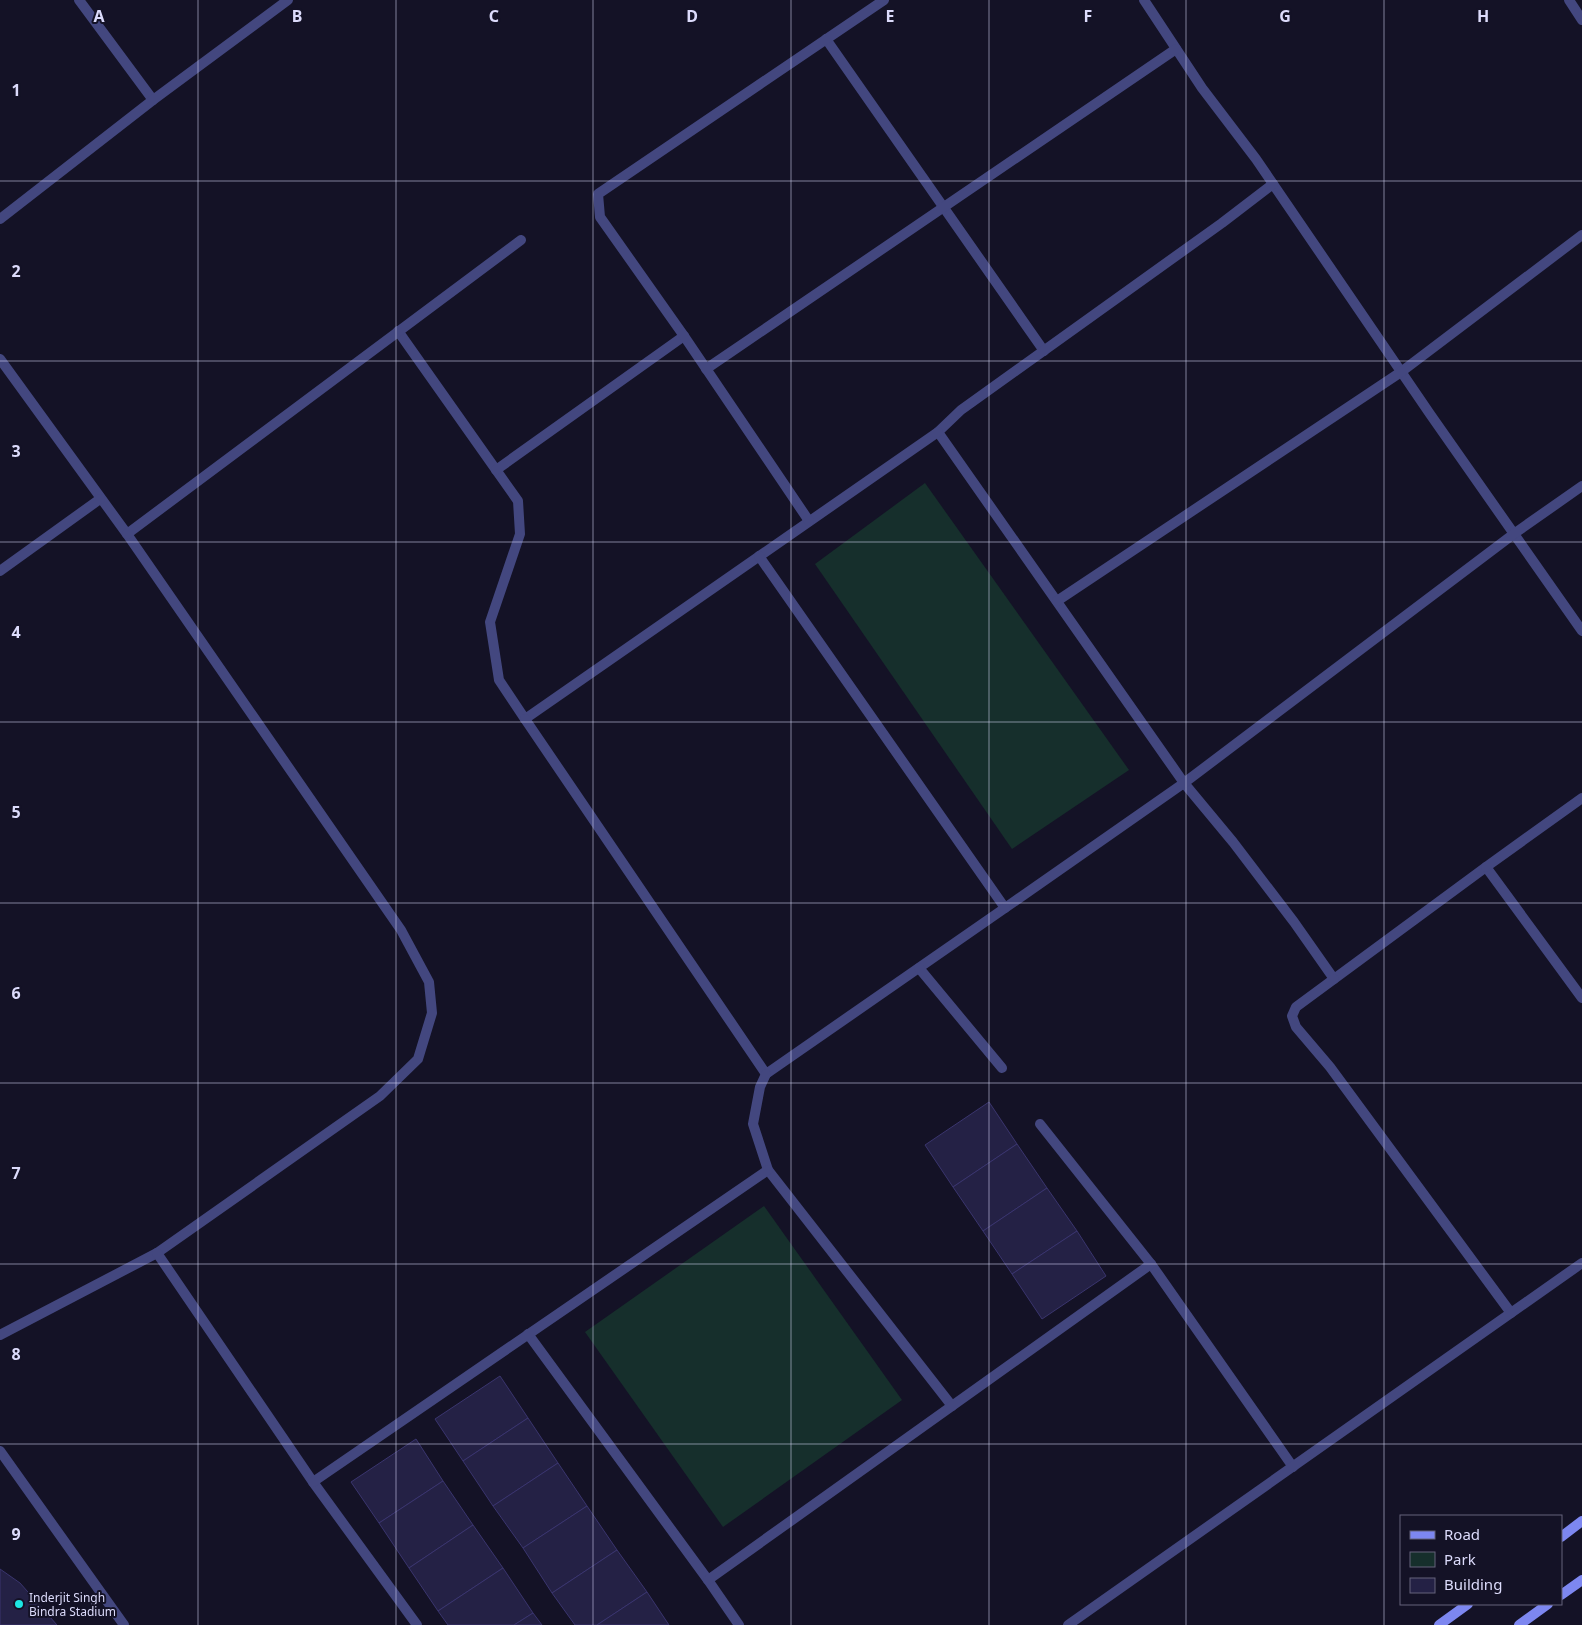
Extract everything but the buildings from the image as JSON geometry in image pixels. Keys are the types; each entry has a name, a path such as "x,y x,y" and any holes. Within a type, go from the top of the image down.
{"main road":[{"path":"1562,1536 1582,1522"},
{"path":"1562,1594 1582,1580"},
{"path":"1439,1625 1467,1605"},
{"path":"1519,1625 1547,1605"}],"street":[{"path":"79,0 153,100"},
{"path":"0,219 153,100 288,0"},
{"path":"809,521 684,336 600,217 598,194 884,0"},
{"path":"1144,0 1202,88 1256,159 1582,631"},
{"path":"1569,0 1582,20"},
{"path":"826,39 1044,351"},
{"path":"706,369 1176,49"},
{"path":"525,719 938,432 961,410 1222,223 1273,184"},
{"path":"1057,600 1402,372 1582,235"},
{"path":"127,534 521,240"},
{"path":"398,331 518,502 520,534 490,622 499,680 766,1074"},
{"path":"496,470 684,336"},
{"path":"0,359 127,534 401,930 429,982 432,1013 418,1059 380,1096 156,1253 0,1335"},
{"path":"938,432 1184,782 1261,878 1334,979"},
{"path":"952,1406 768,1170 753,1124 760,1087 766,1074 1184,782 1515,533 1582,486"},
{"path":"0,571 100,499"},
{"path":"759,556 1005,908"},
{"path":"1511,1313 1330,1067 1296,1027 1292,1016 1296,1007 1582,798"},
{"path":"1486,867 1582,998"},
{"path":"919,968 1002,1068"},
{"path":"1040,1124 1151,1264 1293,1466"},
{"path":"313,1482 768,1170"},
{"path":"156,1253 313,1482 417,1625"},
{"path":"1068,1625 1582,1262"},
{"path":"708,1580 1151,1264"},
{"path":"528,1334 739,1625"},
{"path":"0,1451 124,1625"}],"green space":[{"path":"925,483 1129,770 1012,849 815,564"},
{"path":"764,1206 902,1400 723,1527 585,1332"}],"place":[{"name":"Inderjit Singh Bindra Stadium","path":"19,1604"}]}
